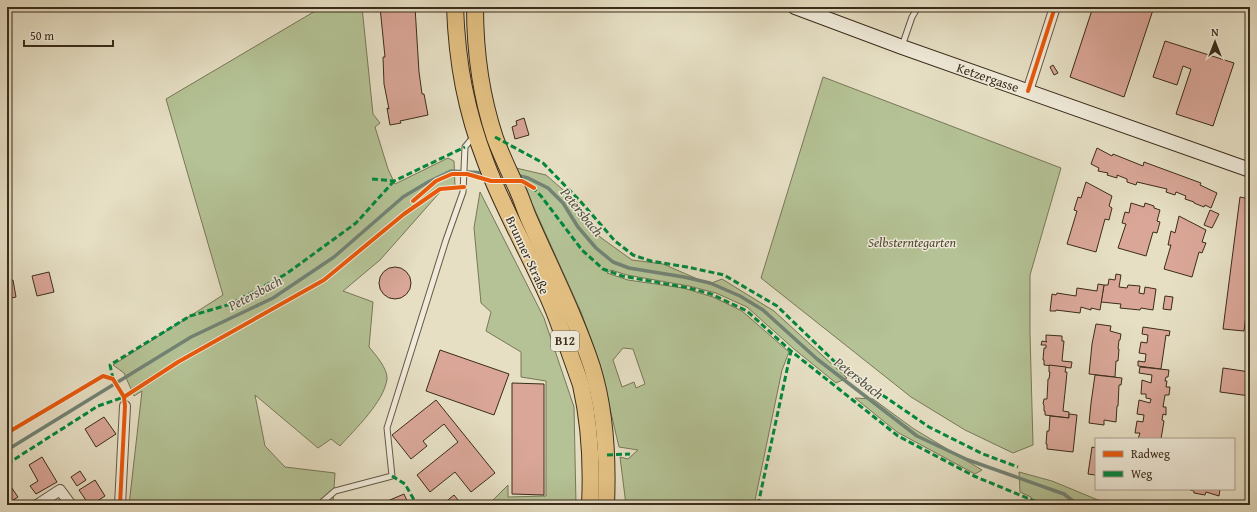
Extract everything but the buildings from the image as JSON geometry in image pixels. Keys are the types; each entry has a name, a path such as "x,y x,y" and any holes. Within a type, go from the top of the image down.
{"main road":[{"name":"Brunner Straße","path":"455,7 457,50 460,72 465,97 476,134 486,164 554,311 580,384 587,418 591,450 590,505"},
{"name":"Brunner Straße","path":"475,7 477,54 482,88 495,137 528,218 568,302 592,368 605,427 608,467 606,505"},
{"name":"Ketzergasse","path":"795,7 902,47 1250,170"}],"street":[{"path":"1028,91 1055,7"},
{"path":"120,505 125,406"},
{"path":"37,505 60,490 70,505"}],"lane":[{"path":"902,47 912,17 918,7"},
{"path":"319,505 335,490 392,476 387,428 446,240 463,192 465,147 476,134"}],"green space":[{"path":"322,7 362,7 373,114 380,123 375,127 388,169 395,184 448,158 454,161 455,187 441,191 380,260 343,291 373,302 369,347 381,362 387,375 385,388 375,406 340,446 331,439 318,448 255,395 265,446 285,467 335,473 333,503 331,505 129,505 142,391 134,396 124,373 113,365 223,295 166,99"},
{"name":"Selbsterntegarten","path":"823,77 1061,168 1030,275 1033,445 1013,453 965,430 911,397 761,278"},
{"path":"516,168 546,175 577,202 600,237 632,260 663,264 709,284 722,279 774,311 847,378 836,383 794,349 747,307 716,293 689,286 627,275 611,270 607,273 628,280 683,288 713,297 742,311 789,352 782,370 754,505 626,505 620,457 628,459 638,450 619,447 599,362 581,312","holes":["623,348 633,349 645,384 636,388 634,382 622,387 613,360"]},
{"path":"480,192 544,318 574,407 576,505 488,505 508,485 508,497 546,496 546,381 521,377 521,352 486,331 491,312 481,303 474,228"},
{"path":"855,398 873,399 914,429 982,470 975,474 897,432"},
{"path":"1019,472 1052,481 1098,500 1130,505 1031,505 1031,497 1020,492"}],"waterway":[{"name":"Petersbach","path":"7,450 191,337 273,298 334,257 403,197 428,182 451,171 486,173"},
{"name":"Petersbach","path":"516,175 528,178 548,188 563,203 578,227 596,248 613,262 629,268 710,283 740,296 763,310 817,359 917,436 968,460 1064,494 1078,505"}],"marked path":[{"path":"495,137 543,163 581,202 615,241 633,255 651,261 724,275 777,306 837,364 929,427 983,454 1018,467"},
{"path":"372,179 394,181 465,147"},
{"path":"113,379 110,365 190,316 231,304 286,274 356,223 394,181"},
{"path":"532,187 541,196 582,250 603,269 622,276 689,288 711,294 747,311 791,351 898,436 974,476 1044,505"},
{"path":"758,505 791,351"},
{"path":"7,464 98,406 124,397"},
{"path":"607,455 630,454"},
{"path":"392,476 405,484 417,505"}],"cycle path":[{"path":"1028,91 1055,7"},
{"path":"413,201 436,181 452,174 467,174 491,181 522,181 534,188"},
{"path":"120,505 125,406 124,397 178,362 324,280 404,214 440,189 464,187"},
{"path":"7,433 103,376 113,379 124,397"}]}
